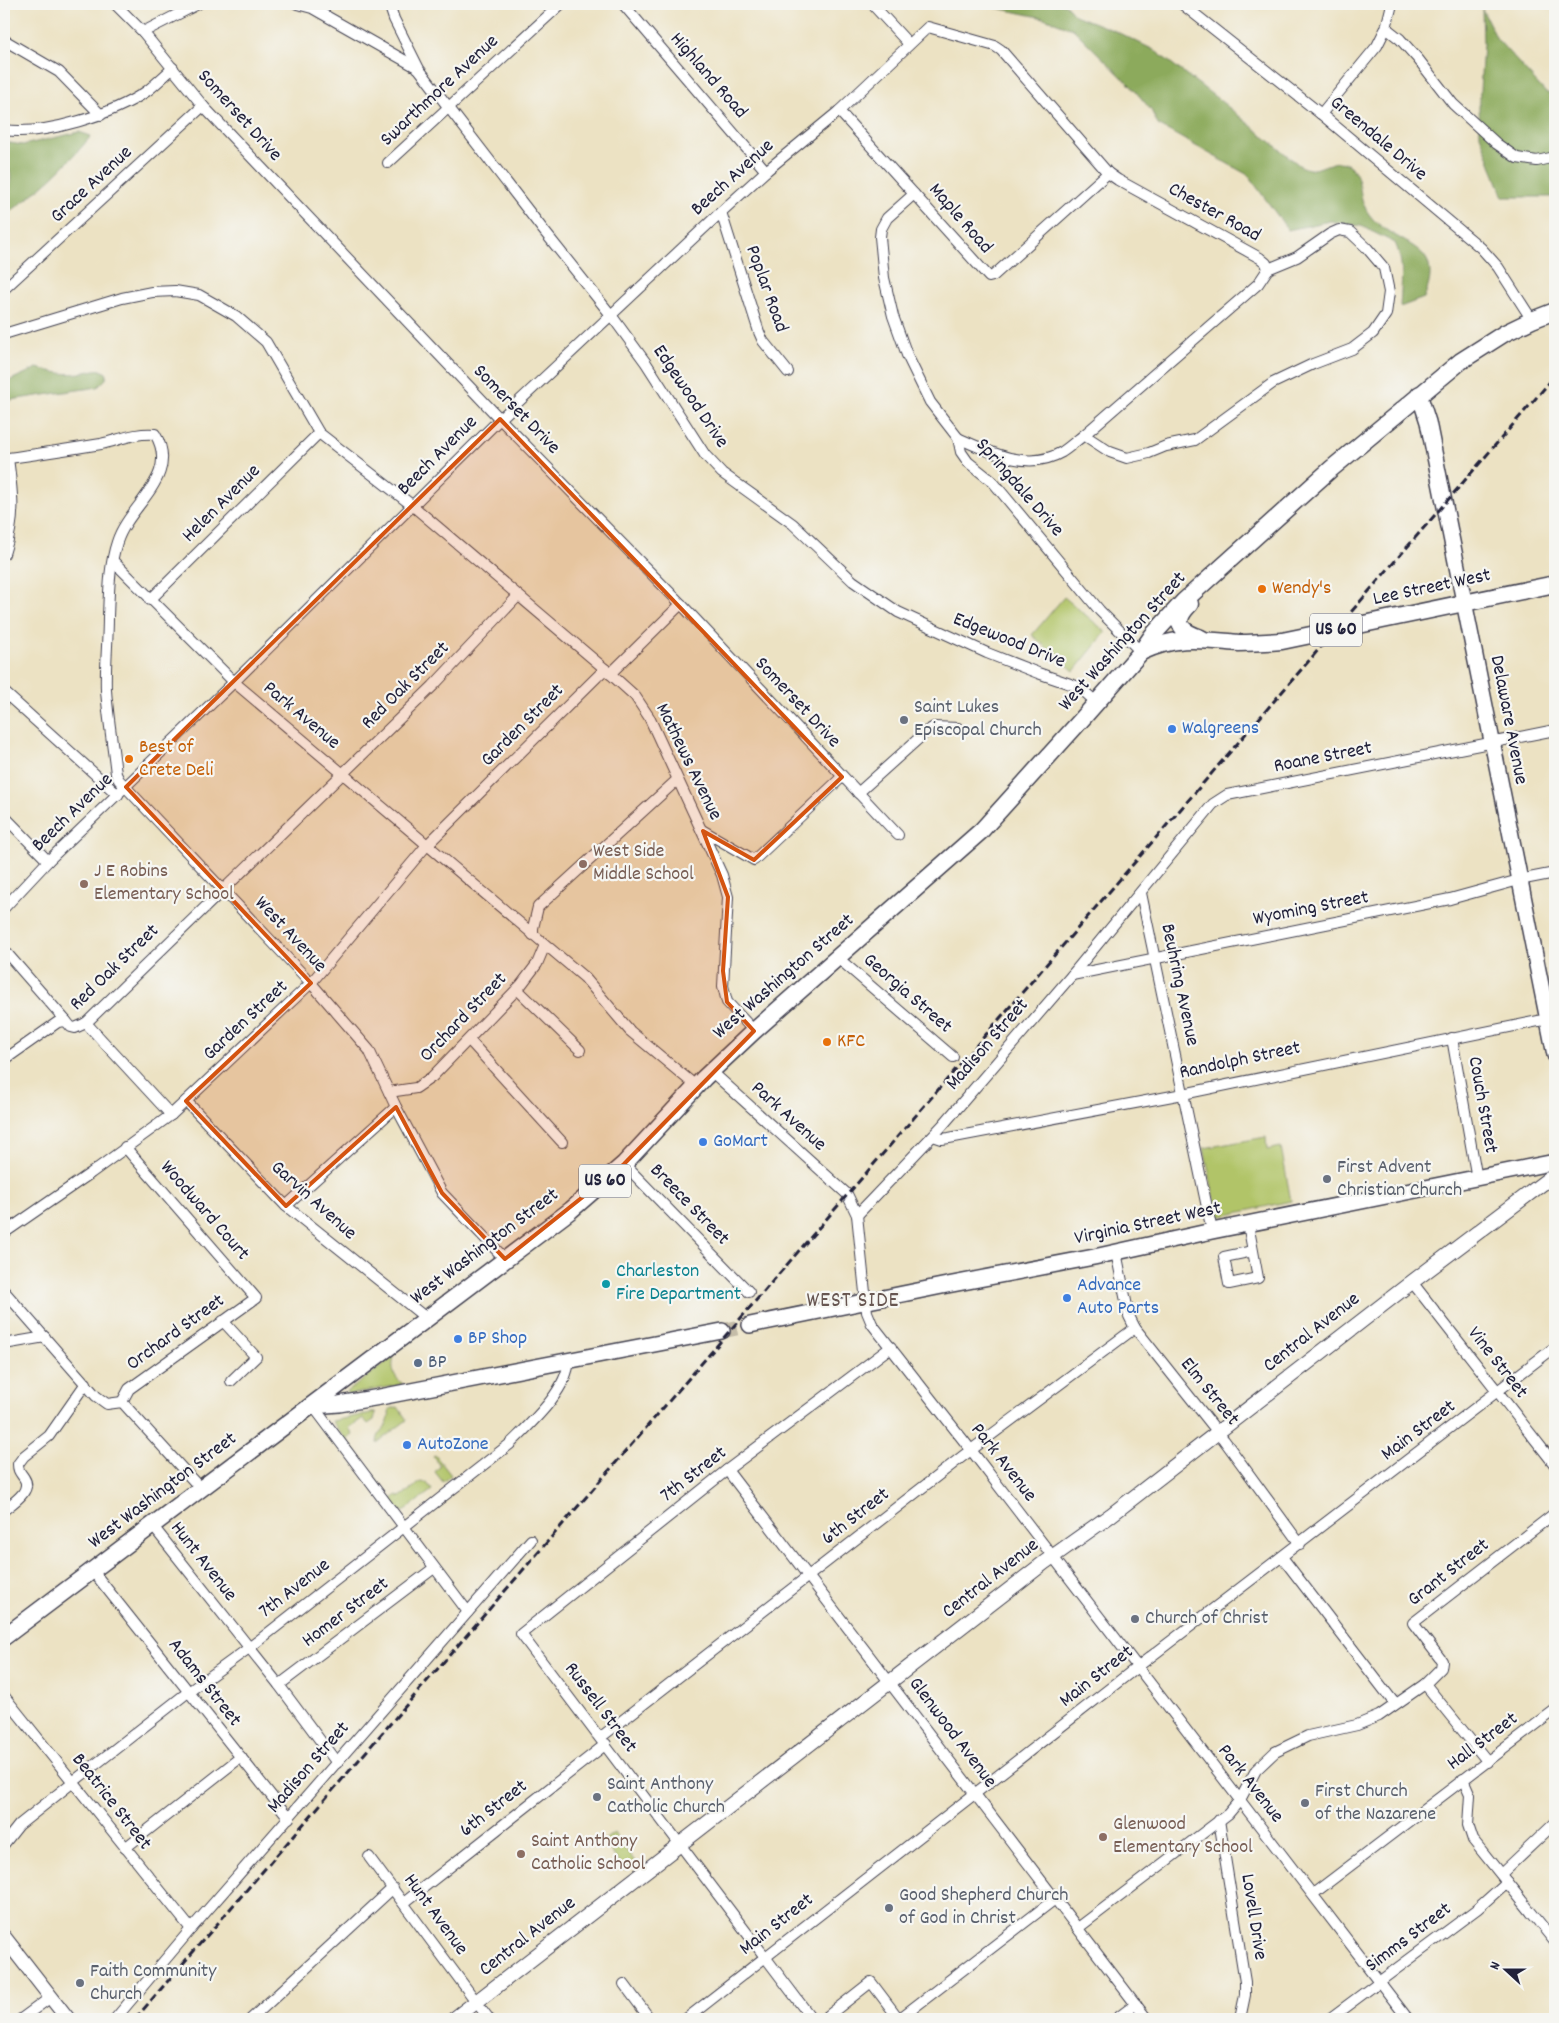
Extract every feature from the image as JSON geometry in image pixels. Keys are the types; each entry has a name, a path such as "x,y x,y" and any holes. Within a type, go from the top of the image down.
{"main road":[{"name":"West Washington Street","path":"4,1638 571,1210 624,1164 710,1071 981,831 1141,652 1152,636 1184,601 1331,469 1461,361 1495,339 1532,320 1555,311"},
{"name":"Delaware Avenue","path":"1419,394 1428,422 1519,880 1552,1019 1555,1055"},
{"path":"1207,640 1183,630 1180,618 1183,611 1216,574"},
{"name":"Lee Street West","path":"1141,652 1175,640 1242,643 1282,641 1555,584"},
{"name":"Virginia Street West","path":"750,1325 1555,1162"},
{"path":"313,1406 333,1405 380,1397 722,1331"}],"street":[{"name":"Somerset Drive","path":"115,4 143,32 203,106 500,419 681,604 898,835"},
{"path":"143,32 198,4"},
{"path":"297,4 312,8 419,68"},
{"name":"Edgewood Drive","path":"389,4 394,19 419,68 538,224 611,315 646,363 704,455 748,493 793,524 853,581 898,612 987,653 1079,687 1096,702"},
{"name":"Swarthmore Avenue","path":"388,163 561,4"},
{"name":"Highland Road","path":"623,4 766,171"},
{"path":"872,4 910,44"},
{"name":"Greendale Drive","path":"1182,4 1321,114 1481,248 1498,266 1532,320"},
{"path":"1321,114 1372,52 1386,28 1392,4"},
{"name":"Chester Road","path":"910,44 928,27 995,46 1001,50 1108,173 1260,258 1266,263 1268,269 1258,284 1062,452 1044,459 1023,460 998,456 958,438"},
{"path":"1386,28 1400,39 1418,59 1453,104 1497,144 1517,158 1537,161 1555,157"},
{"path":"4,40 59,72 101,114"},
{"name":"Beech Avenue","path":"4,908 48,861 234,682 500,419 721,212 766,171 839,111 910,44"},
{"path":"4,130 30,130 65,124 101,114 146,91 173,68"},
{"name":"Grace Avenue","path":"4,289 203,106"},
{"name":"Maple Road","path":"839,111 989,277 1108,173"},
{"name":"Springdale Drive","path":"914,194 887,218 881,229 880,237 884,278 893,316 907,355 930,402 958,438 962,452 968,462 993,482 1100,611 1141,652"},
{"name":"Poplar Road","path":"721,212 759,332 763,341 788,372"},
{"path":"1084,435 1110,452 1127,458 1149,453 1166,446 1195,440 1273,382 1352,349 1374,333 1386,314 1389,292 1384,268 1350,232 1340,230 1330,234 1298,256 1268,269"},
{"path":"4,334 122,298 152,292 175,291 199,295 236,316 266,342 319,433"},
{"path":"4,554 14,515 14,500 6,458 104,443 143,432 155,434 161,444 163,454 157,480 125,525 117,540 112,561"},
{"name":"Mathews Avenue","path":"319,433 413,506 635,696 649,717 722,875 728,897 728,922 723,971 727,1002 754,1031"},
{"name":"Helen Avenue","path":"150,600 319,433"},
{"name":"Park Avenue","path":"112,561 234,682 585,978 630,1031 696,1086"},
{"name":"West Avenue","path":"112,561 106,689 116,774 122,791 222,889 311,983 369,1050 396,1107 442,1193 505,1259"},
{"name":"Red Oak Street","path":"4,1060 58,1022 66,1020 71,1027 76,1028 86,1022 433,686 518,596"},
{"name":"Garden Street","path":"4,1233 171,1115 311,983 427,845 608,671 681,604"},
{"path":"4,692 122,791"},
{"path":"858,793 927,731 934,727 958,728"},
{"name":"Roane Street","path":"1141,893 1213,804 1227,794 1555,730"},
{"path":"702,830 754,860 842,777"},
{"path":"533,934 538,907 677,780"},
{"path":"4,816 48,861"},
{"name":"Wyoming Street","path":"1072,975 1450,899 1519,880 1555,873"},
{"name":"Beuhring Avenue","path":"1141,893 1156,957 1212,1231"},
{"name":"Madison Street","path":"858,1215 933,1136 1141,893"},
{"name":"Orchard Street","path":"390,1092 409,1090 426,1082 517,989 537,964 545,945"},
{"path":"4,950 66,1020"},
{"name":"Georgia Street","path":"838,958 953,1057"},
{"path":"517,989 580,1050"},
{"name":"Randolph Street","path":"933,1136 942,1139 949,1138 1183,1094 1552,1019"},
{"path":"86,1022 171,1115"},
{"name":"Couch Street","path":"1452,1038 1478,1178"},
{"path":"469,1040 562,1142"},
{"name":"Park Avenue","path":"710,1071 847,1194 858,1215 867,1312 872,1324 1408,2019"},
{"name":"Garvin Avenue","path":"186,1101 286,1206 426,1318"},
{"path":"286,1206 396,1107"},
{"name":"Woodward Court","path":"126,1148 256,1298"},
{"name":"Breece Street","path":"624,1164 749,1292"},
{"name":"Central Avenue","path":"454,2019 1052,1556 1110,1515 1217,1431 1555,1174"},
{"path":"1248,1224 1253,1251"},
{"name":"Elm Street","path":"1116,1252 1129,1316 1135,1328 1217,1431 1300,1544"},
{"name":"Vine Street","path":"1412,1282 1555,1465"},
{"path":"4,1291 96,1396 106,1404 122,1402 201,1489"},
{"name":"Orchard Street","path":"122,1402 129,1389 256,1298"},
{"path":"224,1321 256,1357 231,1381"},
{"name":"6th Street","path":"404,1902 808,1576 971,1450 1135,1328"},
{"path":"4,1344 45,1337"},
{"name":"7th Street","path":"521,1634 727,1470 890,1347"},
{"name":"Main Street","path":"686,2019 1136,1668 1555,1347"},
{"name":"7th Avenue","path":"4,1836 510,1444 527,1427 562,1383 569,1369 569,1360"},
{"path":"4,1510 20,1497 26,1488 26,1480 18,1472 18,1464 24,1456 48,1436 86,1383"},
{"path":"313,1406 468,1612"},
{"name":"Glenwood Avenue","path":"727,1470 1147,2019"},
{"name":"Grant Street","path":"1078,1928 1219,1820 1240,1800 1256,1770 1275,1752 1308,1736 1368,1721 1425,1684 1441,1668 1442,1661 1413,1623 1555,1513"},
{"name":"Hunt Avenue","path":"152,1525 279,1685 337,1763"},
{"name":"Madison Street","path":"115,2019 191,1929 531,1540"},
{"path":"1282,1557 1395,1704"},
{"name":"Homer Street","path":"279,1685 434,1568"},
{"name":"Adams Street","path":"92,1570 289,1818"},
{"name":"Russell Street","path":"521,1634 603,1740 812,2019"},
{"path":"1425,1684 1488,1762"},
{"name":"Beatrice Street","path":"4,1696 191,1929"},
{"name":"Hall Street","path":"1313,1894 1555,1710"},
{"path":"125,1848 241,1757"},
{"path":"1463,1780 1470,1795 1468,1815 1470,1834 1555,1942"},
{"name":"Lovell Drive","path":"1219,1820 1245,1982 1245,1995 1240,2019"},
{"name":"Simms Street","path":"1329,2019 1478,1908 1555,1823"},
{"name":"7th Avenue","path":"4,1844 19,1825"},
{"name":"Hunt Avenue","path":"369,1856 489,2019"},
{"path":"251,2019 393,1888"},
{"path":"824,2019 871,1982 899,2019 1056,1899"},
{"path":"4,1937 68,2019"},
{"path":"624,1984 650,2019"},
{"path":"21,2019 51,1997"},
{"path":"1116,2019 1136,2004"}],"highlighted area":[{"path":"500,419 842,777 754,860 703,831 728,897 723,971 727,1002 754,1031 624,1164 505,1259 442,1193 396,1107 286,1206 186,1101 311,983 126,787"}],"green space":[{"path":"990,4 1065,4 1075,15 1115,31 1154,50 1222,102 1299,165 1311,169 1339,162 1347,164 1355,172 1362,200 1369,215 1386,230 1422,253 1427,260 1430,275 1424,298 1400,307 1401,267 1395,243 1361,226 1330,221 1288,230 1248,175 1158,125 1151,110 1131,86 1073,29 1044,18 997,8"},
{"path":"1482,9 1497,39 1545,92 1555,96 1555,197 1503,197 1480,135 1479,107 1483,44"},
{"path":"79,132 91,136 50,179 4,216 4,195 9,187 11,178 9,169 4,161 4,142 23,145"},
{"path":"37,368 67,374 99,370 107,374 106,379 98,387 4,401 4,383"},
{"path":"1064,597 1106,632 1074,671 1032,635"},
{"path":"1266,1137 1267,1150 1281,1147 1291,1201 1218,1217 1204,1148"},
{"path":"394,1356 394,1372 403,1384 348,1395 347,1392"},
{"path":"398,1407 407,1420 377,1443 379,1434 387,1424 389,1409"},
{"path":"376,1412 374,1420 368,1424 363,1418 349,1428 353,1435 347,1439 391,1500 397,1495 400,1497 421,1482 427,1483 432,1490 403,1512 396,1509 332,1421"},
{"path":"435,1455 451,1475 443,1482 435,1472 440,1466 433,1456"},
{"path":"614,1833 636,1863 626,1871 603,1841"}],"tunnel":[{"path":"722,1331 750,1325"}],"railway":[{"path":"135,2019 1555,376"}],"place":[{"name":"Wendy's","path":"1262,589"},
{"name":"Saint Lukes Episcopal Church","path":"904,720"},
{"name":"Walgreens","path":"1172,729"},
{"name":"Best of Crete Deli","path":"129,759"},
{"name":"West Side Middle School","path":"583,864"},
{"name":"J E Robins Elementary School","path":"84,884"},
{"name":"KFC","path":"827,1042"},
{"name":"GoMart","path":"703,1142"},
{"name":"First Advent Christian Church","path":"1327,1179"},
{"name":"Charleston Fire Department","path":"606,1284"},
{"name":"Advance Auto Parts","path":"1067,1298"},
{"name":"BP Shop","path":"458,1339"},
{"name":"BP","path":"418,1363"},
{"name":"AutoZone","path":"407,1445"},
{"name":"Church of Christ","path":"1135,1619"},
{"name":"Saint Anthony Catholic Church","path":"597,1797"},
{"name":"First Church of the Nazarene","path":"1305,1803"},
{"name":"Glenwood Elementary School","path":"1103,1837"},
{"name":"Saint Anthony Catholic School","path":"521,1854"},
{"name":"Good Shepherd Church of God in Christ","path":"889,1908"},
{"name":"Faith Community Church","path":"80,1983"}],"district":[{"name":"WEST SIDE","path":"853,1301"}]}
